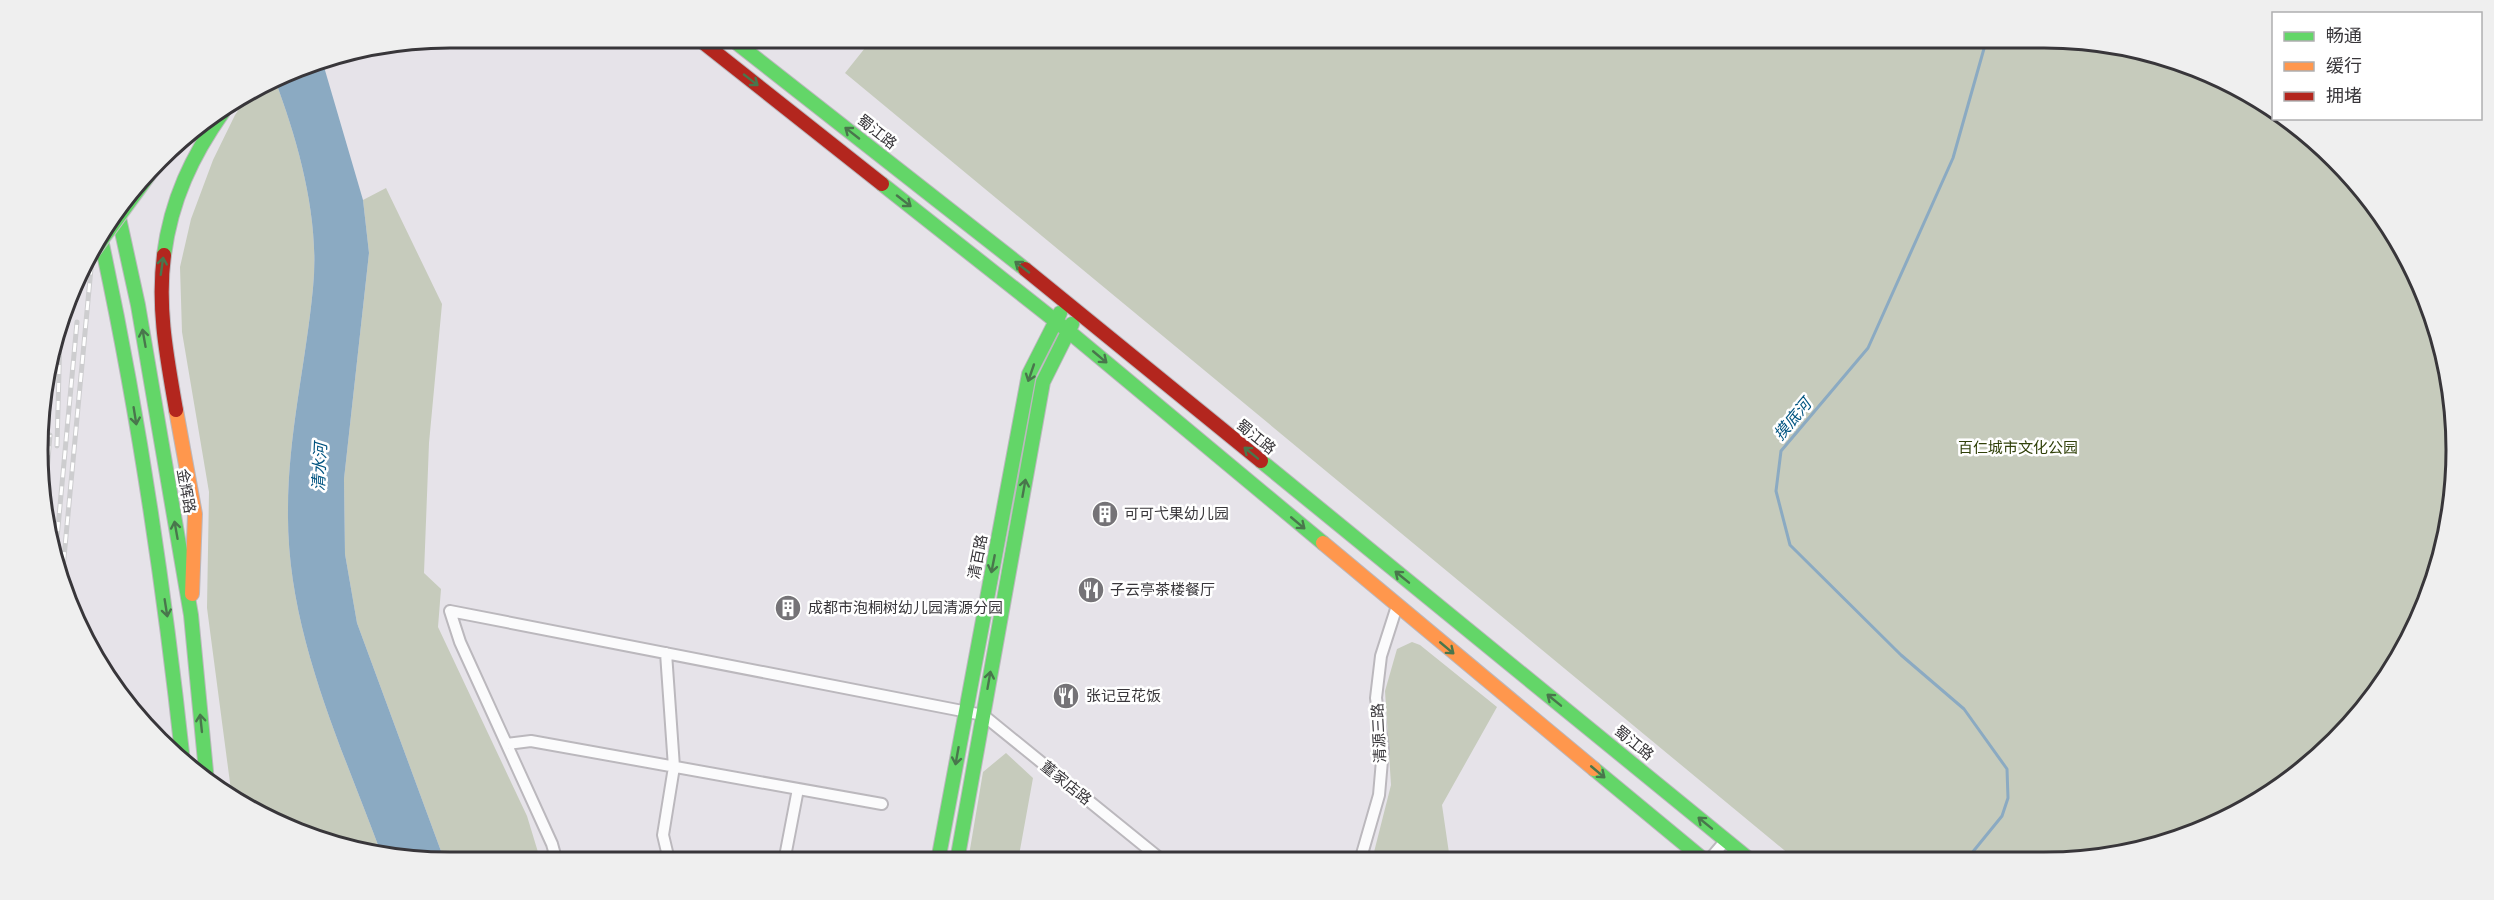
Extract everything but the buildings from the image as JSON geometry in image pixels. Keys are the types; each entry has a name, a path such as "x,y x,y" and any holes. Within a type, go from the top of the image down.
{"street":[{"path":"710,48 1055,320 1694,852"},
{"name":"蜀江路","path":"743,48 1068,303 1740,852"},
{"path":"191,615 195,514 163,336 160,283 167,231 179,188 199,146 214,125"},
{"name":"金辉路","path":"120,222 138,305 191,615 206,770"},
{"path":"103,247 120,318 167,611 182,749"},
{"name":"清百路","path":"940,852 1029,374 1055,320 1068,303"},
{"path":"959,852 1043,382 1067,330 1079,314"},
{"name":"清源三路","path":"1363,852 1379,795 1383,749 1376,698 1381,656 1397,606"},
{"name":"董家店路","path":"507,744 460,642 450,610 983,716 1152,852"},
{"path":"666,653 674,767 663,835 667,852"},
{"path":"554,852 507,744 531,741 882,804"},
{"path":"786,852 798,789"},
{"path":"1716,852 1726,840"}],"green space":[{"name":"百仁城市文化公园","path":"865,48 2044,48 2096,51 2173,69 2222,89 2245,102 2289,131 2309,148 2363,205 2405,272 2425,321 2432,346 2443,398 2445,424 2443,502 2425,579 2405,628 2392,651 2363,695 2346,715 2289,769 2222,811 2173,831 2096,849 2044,852 1786,852 845,73"},
{"path":"277,87 306,182 313,235 313,288 291,454 288,509 290,554 296,598 318,685 378,845 321,831 272,811 230,786 207,608 209,492 182,332 180,267 191,219 213,160 240,108"},
{"path":"386,188 442,304 429,443 424,573 441,589 438,627 527,816 538,852 441,852 357,623 345,554 344,479 369,253 363,200"},
{"path":"1412,642 1420,645 1497,707 1442,805 1449,852 1374,852 1391,785 1385,691 1397,649"},
{"path":"1006,753 1033,778 1020,852 970,852 983,772"}],"water":[{"name":"清水河","path":"324,68 363,200 369,253 344,479 345,554 357,623 441,852 378,845 318,685 296,598 290,554 289,481 294,426 313,288 314,262 306,182 277,87"}],"waterway":[{"name":"摸底河","path":"1973,852 2002,816 2008,798 2007,769 1964,709 1901,655 1790,545 1776,491 1781,451 1868,348 1953,158 1984,48"}],"railway":[{"path":"64,560 91,268"},
{"path":"57,534 77,322"},
{"path":"57,446 59,357"},
{"path":"48,457 50,435"}],"traffic: fast":[{"path":"743,48 1025,269"},
{"path":"164,255 167,235 184,179 215,124"},
{"path":"882,184 1067,330 1323,543"},
{"path":"120,222 138,305 191,615 206,770"},
{"path":"103,248 149,497 181,749"},
{"path":"940,852 1029,374 1060,313"},
{"path":"959,852 1043,382 1072,324"},
{"path":"1261,461 1740,852"},
{"path":"1594,769 1694,852"}],"traffic: slow":[{"path":"176,410 195,514 192,594"},
{"path":"1323,543 1594,769"}],"traffic: jam":[{"path":"710,48 882,184"},
{"path":"164,255 162,314 176,410"},
{"path":"1025,269 1261,461"}],"place":[{"name":"可可弋果幼儿园","path":"1105,514"},
{"name":"子云亭茶楼餐厅","path":"1091,590"},
{"name":"成都市泡桐树幼儿园清源分园","path":"788,608"},
{"name":"张记豆花饭","path":"1066,696"}]}
